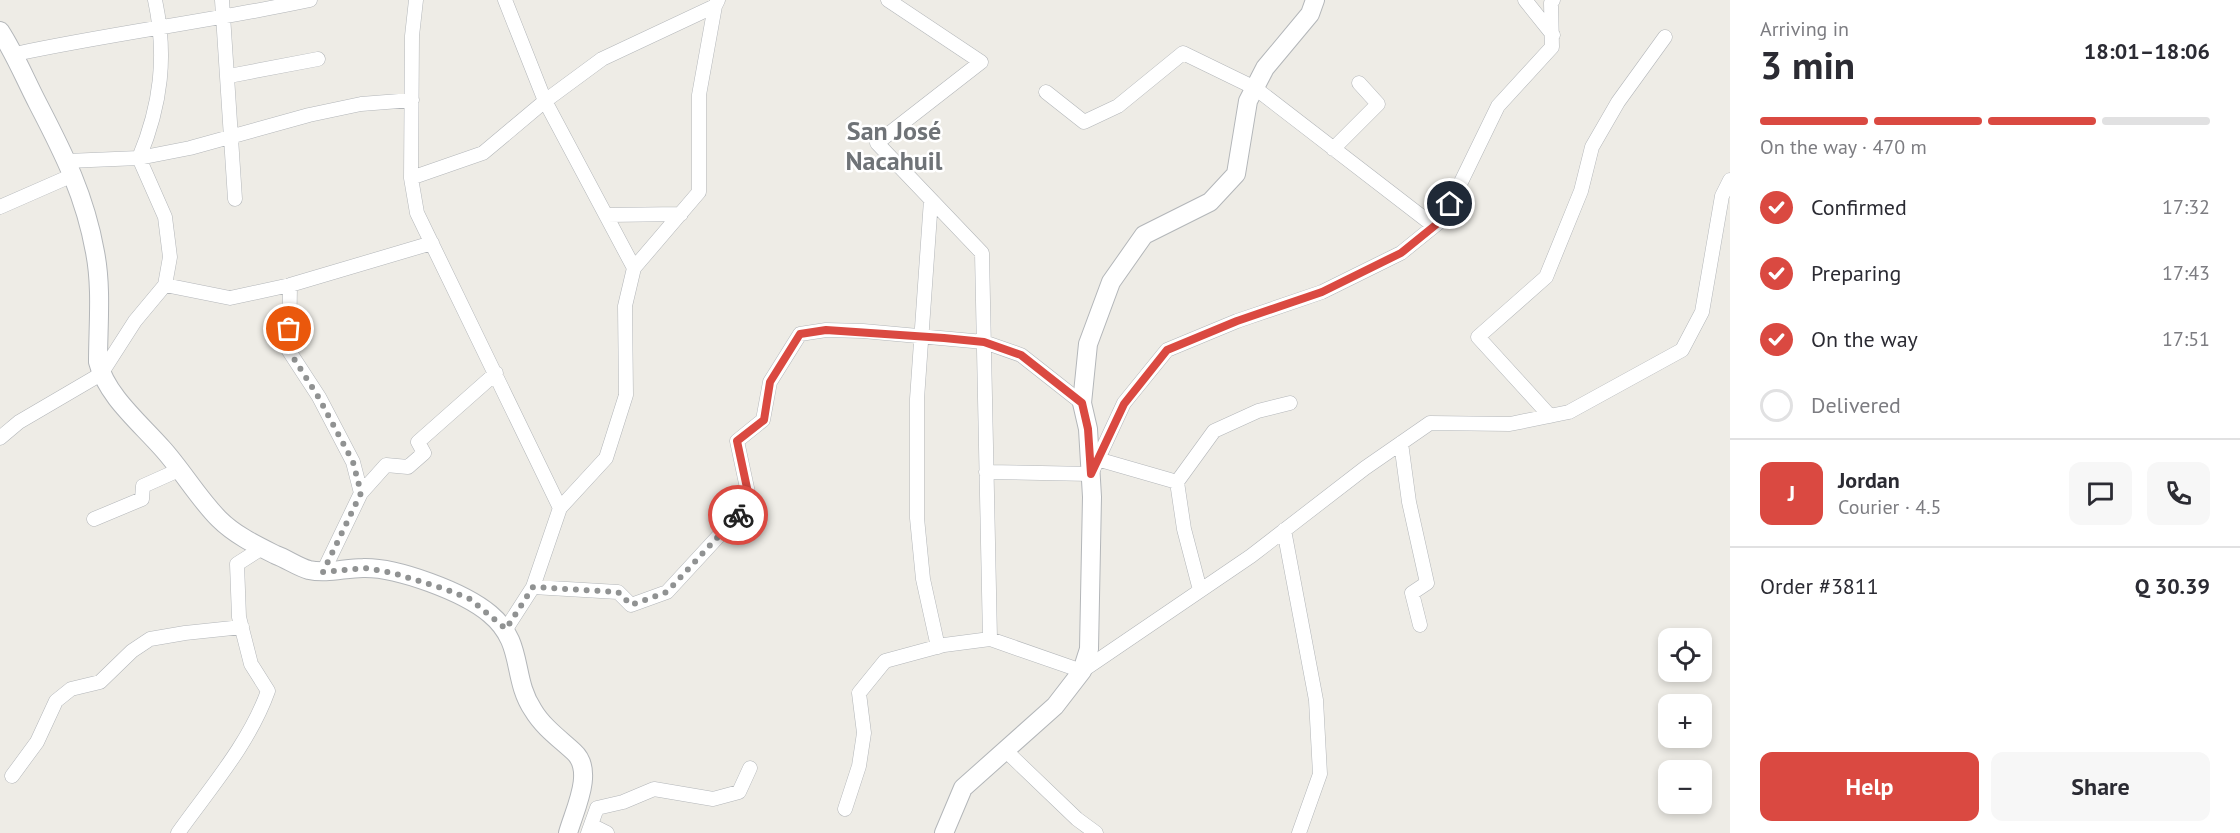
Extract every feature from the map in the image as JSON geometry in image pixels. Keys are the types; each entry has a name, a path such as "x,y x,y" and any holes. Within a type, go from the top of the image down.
{"street":[{"path":"0,438 19,422 101,374 135,321 165,285 170,257 165,217 139,158 152,126 159,96 161,29 155,0"},
{"path":"222,0 235,199"},
{"path":"15,54 81,40 223,18 310,0"},
{"path":"416,0 412,36 411,178 417,213 560,508"},
{"path":"505,0 546,101 634,268"},
{"path":"888,0 981,62 877,143 982,253 990,639"},
{"path":"1082,671 1089,649 1094,466 1082,403 1088,344 1110,282 1144,235 1210,202 1236,174 1248,101 1265,68 1310,14 1314,0"},
{"path":"1525,0 1553,35"},
{"path":"1094,466 1124,404 1167,350 1237,321 1322,292 1401,253 1443,219 1498,106 1552,46 1551,3 1553,0"},
{"path":"411,178 483,153 602,59 716,3"},
{"path":"506,629 533,587 560,508 606,458 626,395 625,306 634,268 699,192 699,95 716,3"},
{"path":"0,31 15,54 70,168 85,207 95,253 98,362 101,374 113,393 181,469 218,518 239,535 308,569 323,572 365,568 393,573 445,589 470,599 506,629 518,658 521,684 533,711 557,738 576,753 583,764 582,781 568,833"},
{"path":"1550,416 1478,337 1546,277 1581,191 1592,147 1618,102 1665,37"},
{"path":"1046,92 1084,122 1118,106 1183,53 1255,88 1434,226"},
{"path":"228,76 318,59"},
{"path":"1333,149 1378,104 1359,83"},
{"path":"0,207 70,168 190,148 309,115 361,104 412,100"},
{"path":"944,833 963,788 1055,706 1082,671 1200,590 1430,423 1510,424 1569,411 1682,350 1701,312 1722,196 1730,180"},
{"path":"931,200 920,336 917,518 923,579 938,647"},
{"path":"607,215 681,214"},
{"path":"165,285 230,298 290,285 432,243"},
{"path":"290,285 289,351 319,398 353,462 361,493"},
{"path":"533,587 618,592 631,605 667,592 750,502 737,441 764,420 770,382 800,334 826,330 984,342 1021,355 1082,403"},
{"path":"323,572 361,493 386,465 408,467 424,453 418,442 496,373"},
{"path":"1200,590 1184,529 1177,482 1214,431 1258,411 1290,403"},
{"path":"1401,443 1408,502 1427,583 1412,593 1420,626"},
{"path":"986,472 1094,466 1177,482"},
{"path":"94,519 142,499 143,486 181,469"},
{"path":"1284,530 1316,700 1320,774 1299,833"},
{"path":"178,833 225,768 260,714 268,691 250,664 242,627 237,564 262,548"},
{"path":"12,776 38,742 56,701 71,689 100,682 132,651 150,639 242,627"},
{"path":"845,809 859,766 864,733 859,693 885,662 938,647 990,639 1082,671"},
{"path":"1005,750 1077,819 1096,833"},
{"path":"607,833 589,829 597,808 623,802 654,789 713,799 739,792 750,768"}],"way so far":[{"path":"289,329 289,351 319,398 353,462 361,493 323,572 365,568 393,573 445,589 470,599 491,614 506,629 533,587 618,592 631,605 667,592 738,515"}],"district":[{"name":"San José Nacahuil","path":"894,146"}],"route":[{"path":"738,515 750,502 737,441 764,420 770,382 800,334 826,330 863,331 944,338 984,342 1021,355 1082,403 1088,429 1091,474 1124,404 1167,350 1237,321 1322,292 1401,253 1443,219 1450,204"}]}
